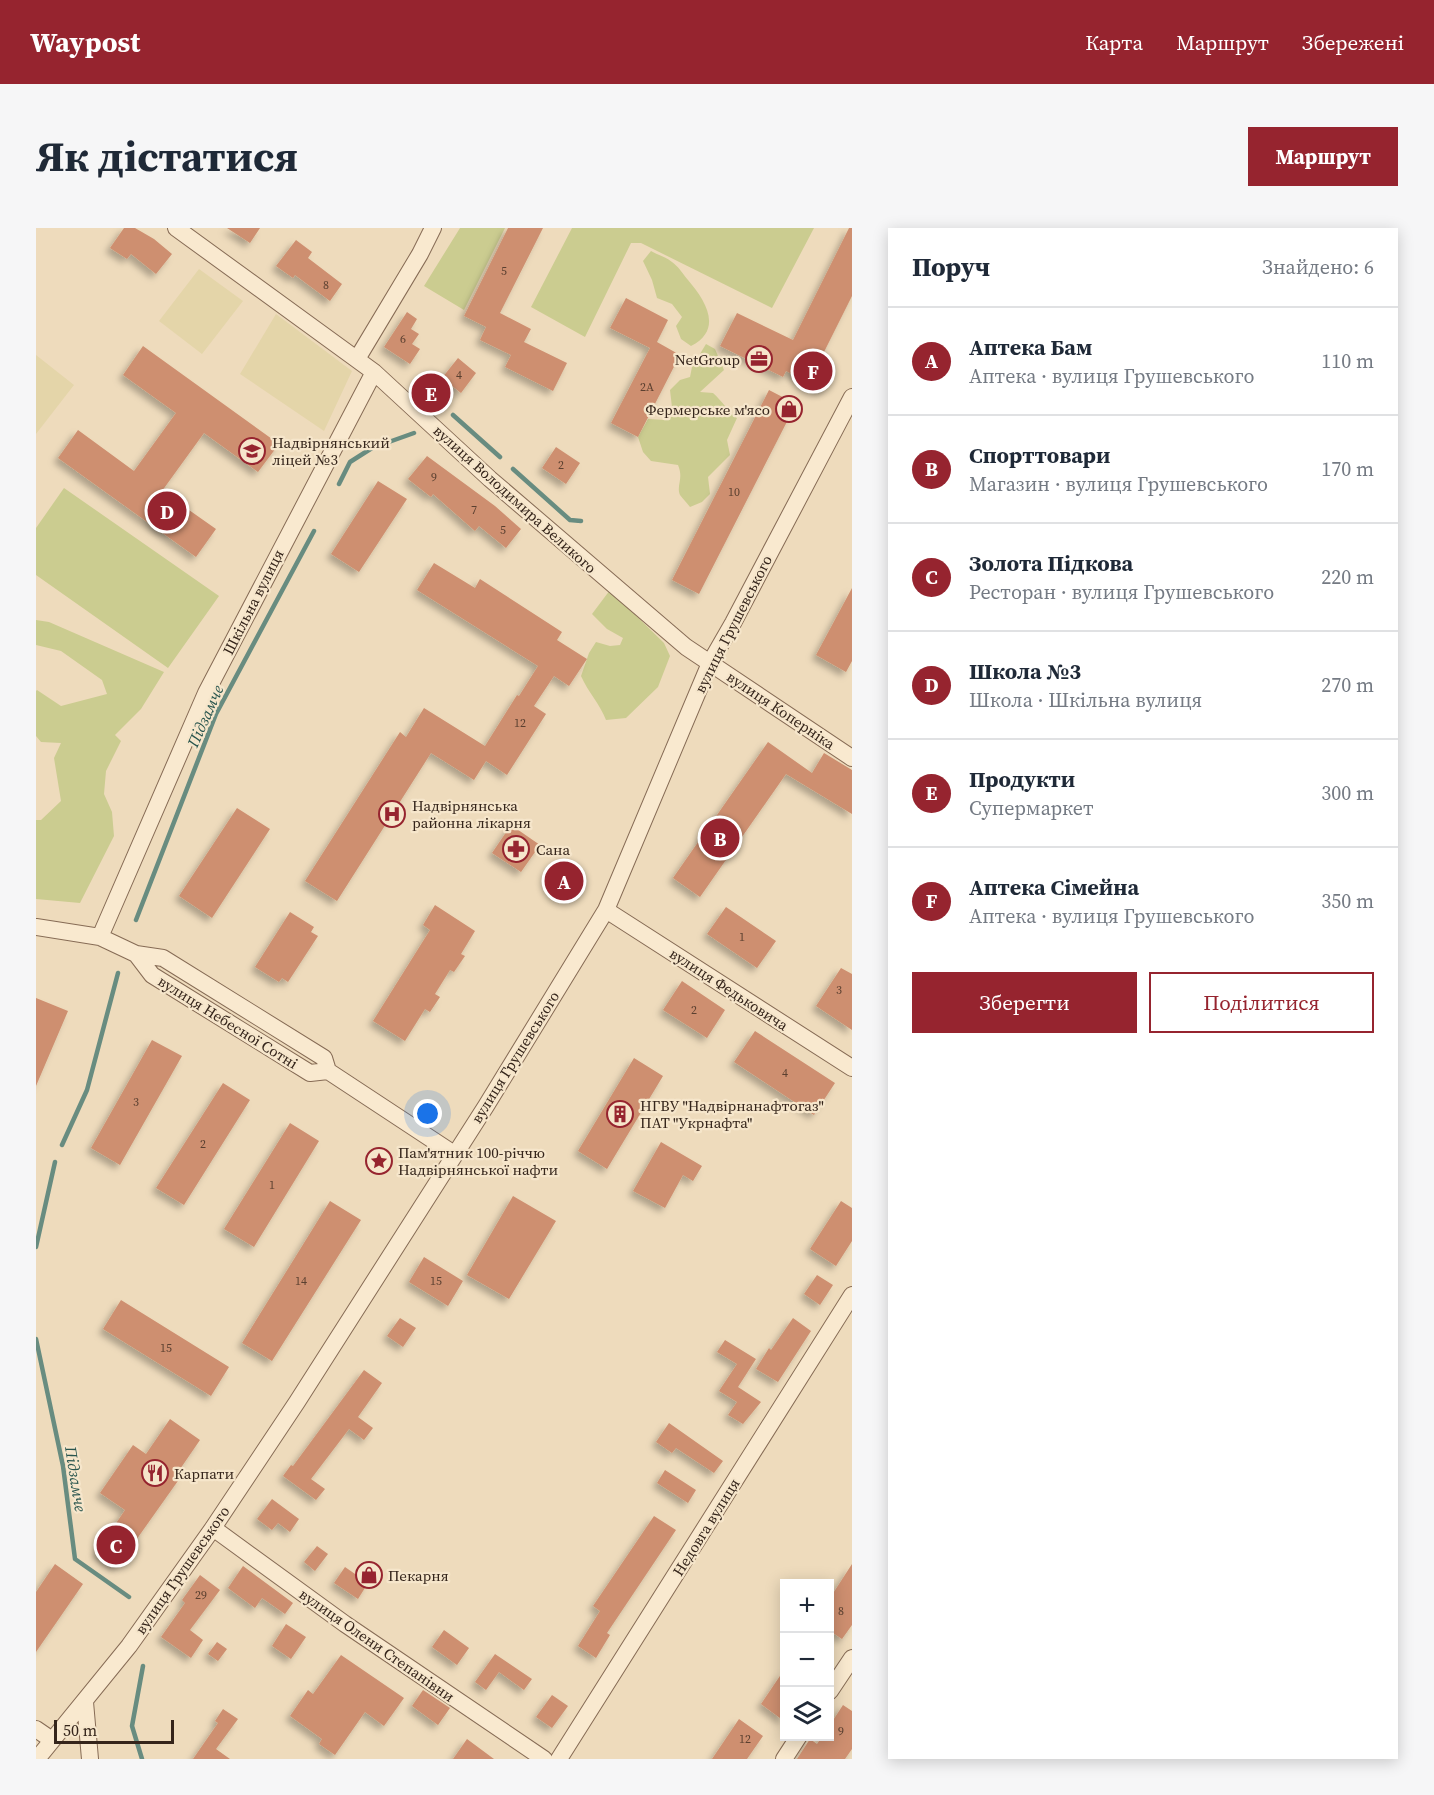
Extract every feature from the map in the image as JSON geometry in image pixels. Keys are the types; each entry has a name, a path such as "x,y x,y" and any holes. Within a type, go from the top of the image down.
{"street":[{"name":"вулиця Володимира Великого","path":"176,228 374,372 639,609 710,663"},
{"path":"357,359 420,254 433,228"},
{"name":"Шкільна вулиця","path":"100,937 206,693 374,372"},
{"name":"вулиця Грушевського","path":"37,1759 129,1646 213,1528 297,1402 606,910 710,663 852,397"},
{"name":"вулиця Коперніка","path":"710,663 852,758"},
{"name":"вулиця Федьковича","path":"606,910 852,1068"},
{"name":"вулиця Небесної Сотні","path":"36,927 100,937 136,954 163,958 324,1058 328,1071 454,1154"},
{"name":"Недовга вулиця","path":"559,1759 852,1295"},
{"name":"вулиця Олени Степанівни","path":"213,1528 345,1624 544,1759"},
{"path":"833,1687 852,1658"},
{"path":"85,1702 90,1759"},
{"path":"36,1729 52,1740"},
{"path":"784,1759 797,1741"}],"shaded area":[{"path":"199,269 243,301 202,354 159,321"},
{"path":"276,314 352,371 324,431 240,374"},
{"path":"36,355 74,385 36,434"}],"green space":[{"path":"460,228 505,228 464,310 424,286"},
{"path":"572,228 814,228 772,308 641,243 631,243 585,337 531,307"},
{"path":"651,251 676,266 705,305 709,323 707,331 691,346 681,339 676,326 682,317 672,304 657,298 643,261"},
{"path":"706,344 715,349 724,370 700,392 713,393 737,418 727,440 730,455 708,477 710,494 702,502 690,507 680,495 678,465 651,461 643,452 638,437 648,419 665,420 673,416 670,390 680,380 690,377 692,367"},
{"path":"64,488 219,596 168,668 36,575 36,528"},
{"path":"610,590 664,643 670,656 658,687 626,718 606,720 581,676 589,653 596,642 610,646 620,645 623,638 607,629 592,614"},
{"path":"36,620 49,622 164,672 141,709 115,735 121,741 106,771 104,794 112,812 114,836 80,903 36,899 36,820 41,820 61,801 54,758 61,743 41,742 36,736 36,691 61,706 107,694 102,680 61,651 36,645"}],"building":[{"path":"124,228 135,228 154,239 172,254 156,274 131,254 127,259 110,248"},
{"path":"227,228 260,228 250,243"},
{"path":"508,228 543,228 500,313 531,329 524,342 567,363 553,391 505,367 511,355 480,340 486,327 464,316"},
{"path":"849,228 852,228 852,296 820,360 835,367 823,390 786,371 783,377 720,346 737,313 793,340"},
{"path":"296,240 312,252 308,258 342,284 330,301 295,275 293,278 276,266"},
{"path":"626,298 668,320 657,342 680,355 638,437 611,423 650,348 610,328"},
{"path":"407,312 417,319 411,329 419,334 412,344 420,349 410,364 384,347"},
{"name":"Надвірнянський ліцей №3","path":"143,346 279,444 258,472 204,433 162,491 216,529 196,557 58,458 78,430 134,471 176,413 123,375"},
{"path":"458,358 476,373 461,393 442,378"},
{"path":"769,390 796,404 699,594 672,580"},
{"path":"556,447 580,463 566,484 542,468"},
{"path":"427,456 495,506 521,529 506,548 479,526 475,531 433,494 431,497 408,479"},
{"path":"378,481 407,499 359,572 331,554"},
{"path":"434,563 475,588 480,579 562,632 557,640 587,659 569,686 554,676 534,706 546,714 507,775 486,761 474,780 431,753 337,901 305,881 400,732 406,737 424,708 485,746 538,666 417,590"},
{"path":"852,588 852,661 846,672 816,655"},
{"path":"768,742 812,773 824,753 852,770 852,814 786,774 700,897 673,878"},
{"path":"237,808 270,829 212,918 179,896"},
{"name":"Сана","path":"511,825 540,845 521,872 492,853"},
{"path":"435,905 475,931 461,954 465,956 454,972 450,970 435,994 440,997 430,1012 425,1009 405,1041 373,1021 430,930 423,925"},
{"path":"726,907 776,941 757,968 707,934"},
{"path":"290,912 314,927 311,932 318,936 288,982 282,978 279,982 255,967"},
{"path":"841,968 852,974 852,1030 816,1006"},
{"path":"682,981 725,1010 707,1038 663,1010"},
{"path":"36,998 68,1011 36,1086"},
{"path":"755,1031 835,1083 814,1115 734,1062"},
{"path":"152,1040 182,1056 120,1165 91,1148"},
{"name":"НГВУ \"Надвірнанафтогаз\" ПАТ \"Укрнафта\"","path":"634,1058 663,1076 607,1169 578,1151"},
{"path":"223,1083 250,1100 184,1205 156,1188"},
{"path":"290,1123 319,1141 254,1247 224,1229"},
{"path":"661,1142 702,1166 693,1181 683,1175 665,1208 633,1191"},
{"path":"513,1196 556,1221 509,1299 467,1275"},
{"path":"330,1201 361,1220 272,1361 242,1343"},
{"path":"841,1201 852,1208 852,1241 836,1266 810,1249"},
{"path":"424,1257 463,1281 448,1306 409,1282"},
{"path":"817,1275 833,1285 820,1305 804,1294"},
{"path":"121,1300 229,1367 211,1396 103,1329"},
{"path":"400,1318 416,1328 403,1347 387,1336"},
{"path":"793,1318 811,1331 778,1382 756,1369 769,1348 771,1350"},
{"path":"725,1340 756,1359 738,1387 761,1402 743,1424 728,1415 737,1402 719,1391 737,1364 717,1352"},
{"path":"364,1370 382,1383 358,1417 373,1428 364,1440 349,1429 311,1479 325,1489 316,1500 283,1476 291,1465 293,1466"},
{"path":"170,1419 200,1440 176,1475 180,1478 117,1567 96,1553 125,1510 100,1493 133,1445 146,1454"},
{"path":"669,1423 723,1461 714,1473 676,1448 672,1453 656,1442"},
{"path":"665,1470 696,1490 688,1503 657,1483"},
{"path":"272,1499 299,1519 290,1532 278,1523 272,1530 257,1519"},
{"path":"654,1516 676,1530 607,1633 610,1635 596,1658 578,1646 600,1611 593,1606"},
{"path":"317,1546 328,1554 315,1571 304,1562"},
{"path":"55,1564 83,1584 36,1652 36,1592"},
{"path":"852,1564 852,1625 842,1639 834,1634 834,1592"},
{"path":"243,1566 293,1603 285,1614 262,1598 255,1608 228,1588"},
{"path":"345,1567 368,1583 358,1599 334,1583"},
{"path":"200,1575 220,1590 190,1630 203,1640 191,1658 161,1637 185,1603 182,1600"},
{"path":"286,1624 306,1637 291,1659 272,1646"},
{"path":"444,1630 469,1648 457,1665 432,1647"},
{"path":"217,1642 227,1649 218,1661 208,1654"},
{"path":"495,1654 532,1679 524,1690 499,1672 486,1690 475,1682"},
{"path":"341,1655 404,1698 384,1726 365,1712 335,1755 319,1744 322,1739 290,1716 308,1690 313,1694"},
{"path":"780,1676 780,1718 761,1704"},
{"path":"423,1690 450,1708 438,1725 412,1706"},
{"path":"552,1695 568,1706 552,1728 536,1717"},
{"path":"843,1705 852,1711 852,1749 845,1759 797,1759 809,1741 817,1744 819,1741 834,1741 834,1719"},
{"path":"223,1709 238,1719 216,1749 230,1759 193,1759 218,1723 215,1721"},
{"path":"739,1719 763,1736 747,1759 712,1759"},
{"path":"467,1739 494,1759 453,1759"}],"waterway":[{"name":"Підзамче","path":"453,415 500,457"},
{"name":"Підзамче","path":"339,484 350,462 372,448 414,433"},
{"name":"Підзамче","path":"513,469 570,520 581,521"},
{"name":"Підзамче","path":"136,920 216,714 314,531"},
{"name":"Підзамче","path":"62,1145 87,1090 118,973"},
{"name":"Підзамче","path":"36,1247 55,1162"},
{"name":"Підзамче","path":"36,1339 63,1466 75,1559 129,1597"},
{"name":"Підзамче","path":"142,1759 132,1726 143,1666"}],"place":[{"name":"NetGroup","path":"759,359"},
{"name":"Аптека Сімейна","path":"813,371"},
{"name":"Продукти","path":"431,393"},
{"name":"Фермерське м'ясо","path":"789,409"},
{"name":"Надвірнянський ліцей №3","path":"252,451"},
{"name":"Школа №3","path":"167,511"},
{"name":"Надвірнянська районна лікарня","path":"392,814"},
{"name":"Спорттовари","path":"720,838"},
{"name":"Сана","path":"516,849"},
{"name":"Аптека Бам","path":"564,881"},
{"name":"НГВУ \"Надвірнанафтогаз\" ПАТ \"Укрнафта\"","path":"620,1114"},
{"name":"Пам'ятник 100-річчю Надвірнянської нафти","path":"379,1161"},
{"name":"Карпати","path":"155,1473"},
{"name":"Золота Підкова","path":"116,1545"},
{"name":"Пекарня","path":"369,1575"}]}
